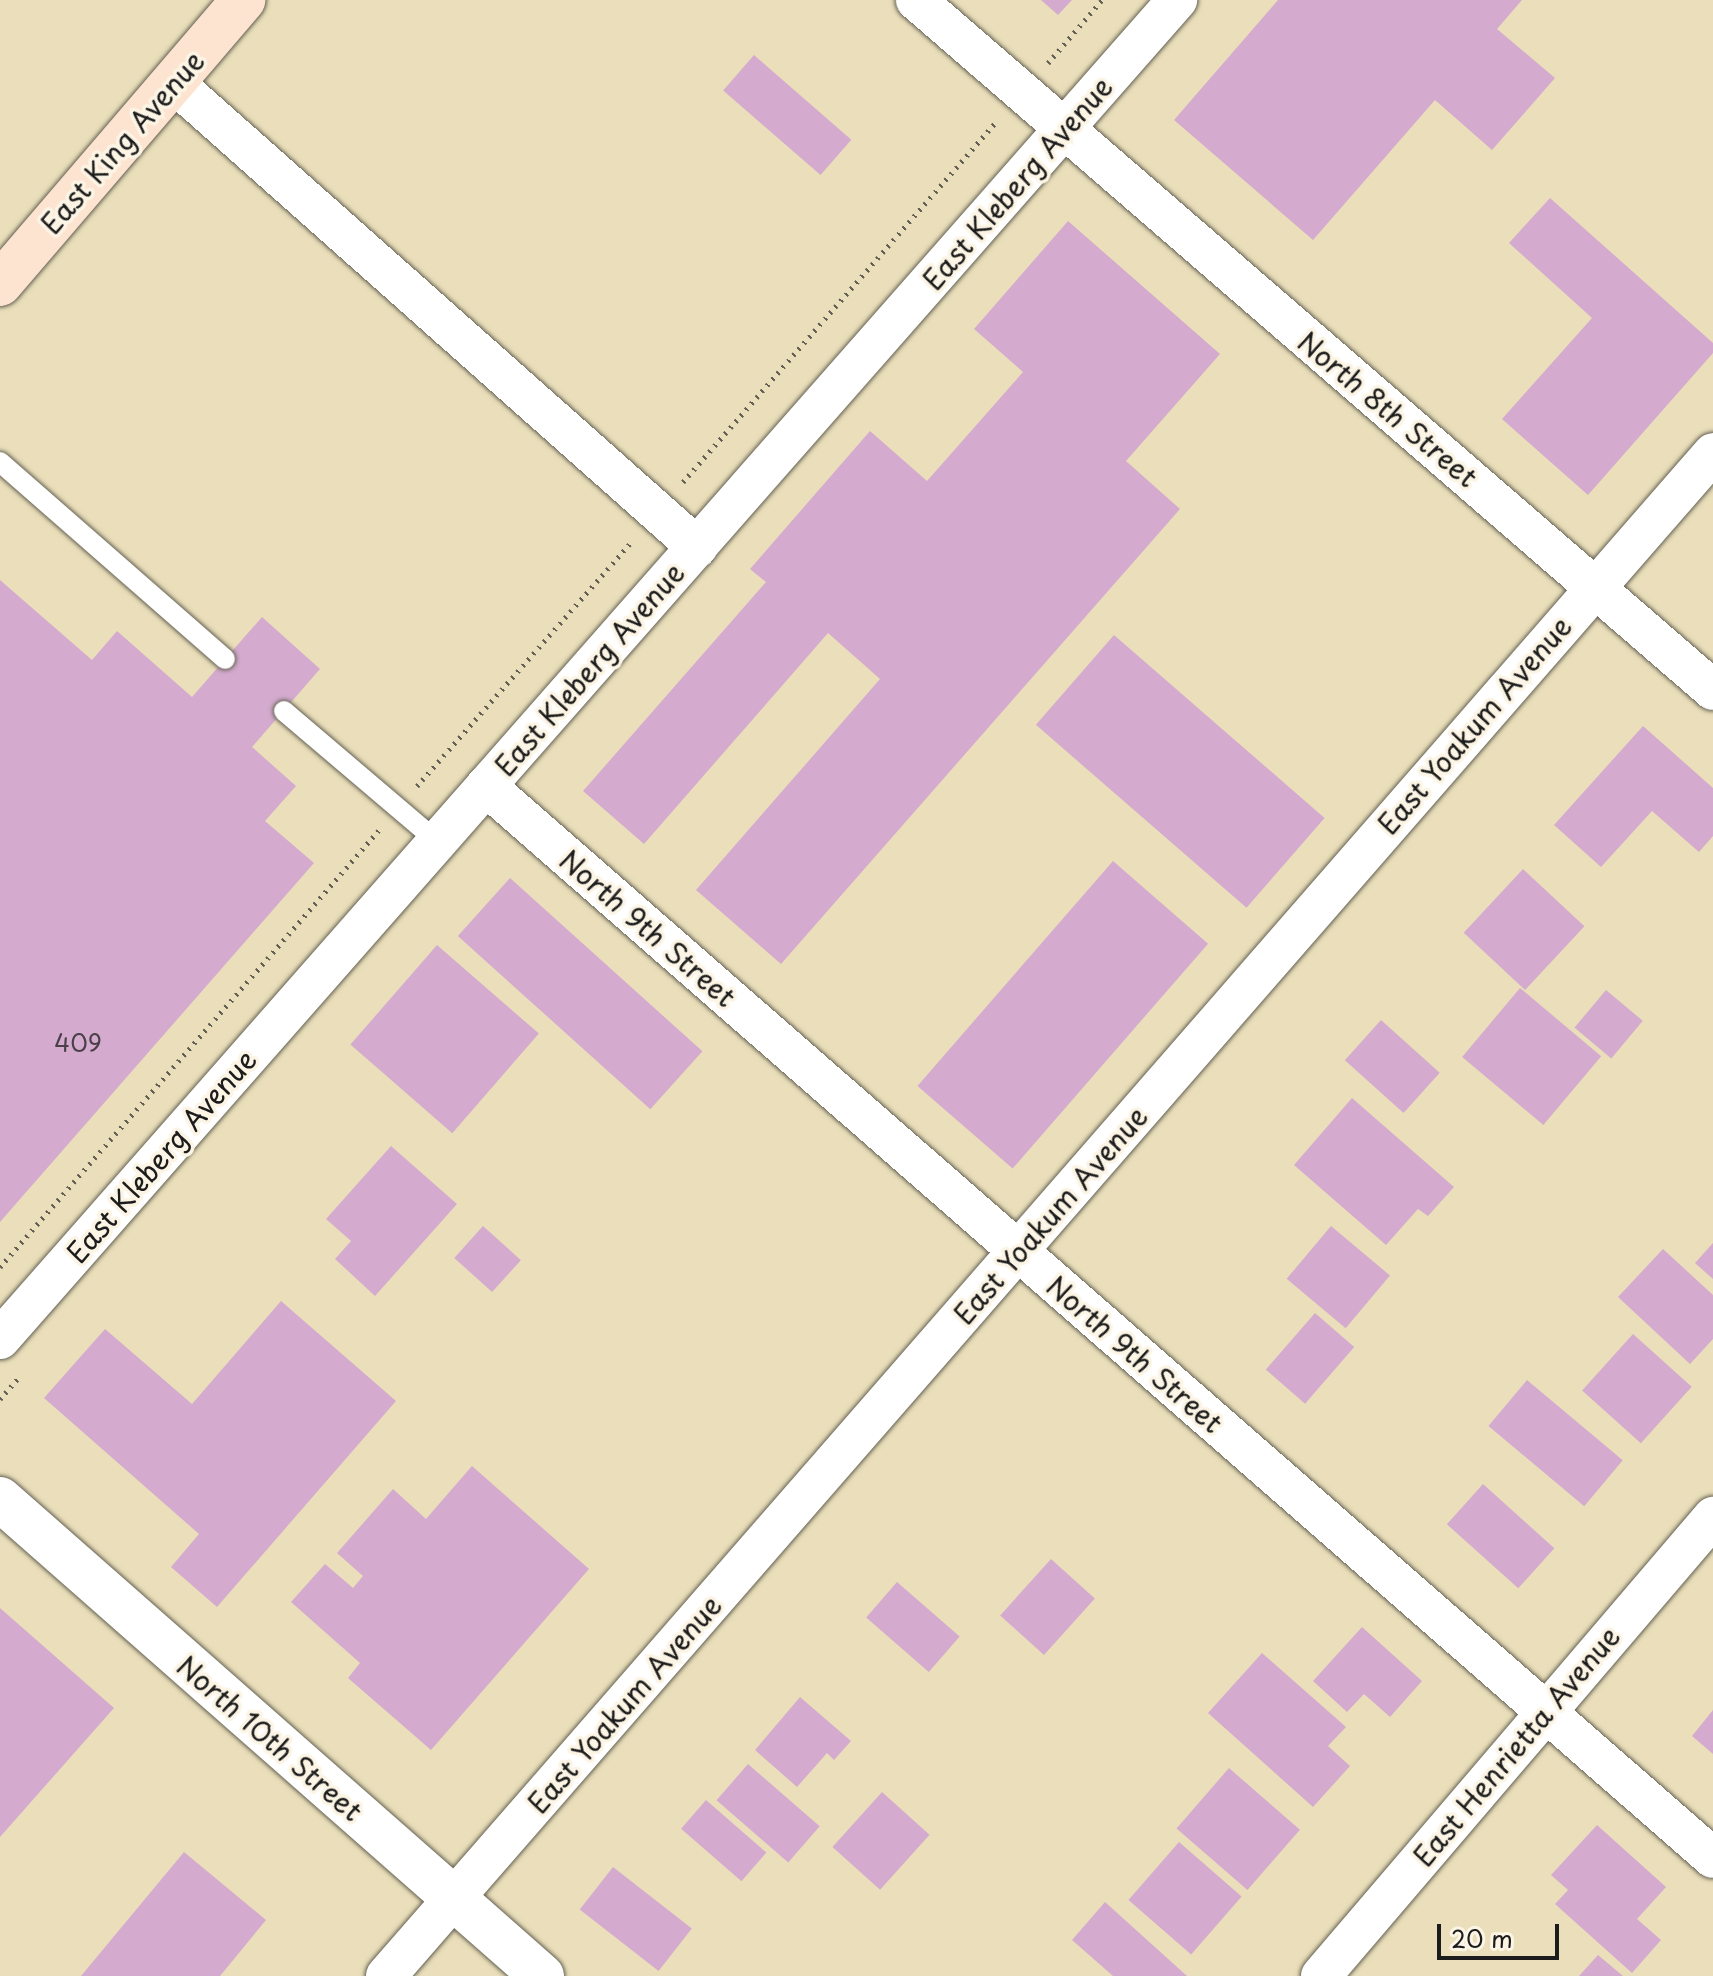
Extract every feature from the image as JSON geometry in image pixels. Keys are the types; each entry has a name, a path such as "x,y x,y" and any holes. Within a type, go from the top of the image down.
{"main road":[{"name":"East King Avenue","path":"0,284 243,0"}],"street":[{"name":"North 8th Street","path":"916,0 1062,131 1713,690"},
{"name":"East Kleberg Avenue","path":"0,1339 1177,0"},
{"path":"173,82 697,547"},
{"name":"East Yoakum Avenue","path":"386,1976 1713,453"},
{"name":"North 9th Street","path":"486,786 1713,1858"},
{"name":"North 10th Street","path":"0,1499 542,1976"},
{"name":"East Henrietta Avenue","path":"1321,1976 1544,1710 1713,1517"}],"lane":[{"path":"0,462 225,659"},
{"path":"284,711 437,841"}],"path":[{"path":"0,1267 1102,0"}],"building":[{"path":"1041,0 1072,0 1058,15"},
{"path":"1278,0 1522,0 1497,29 1555,78 1492,150 1435,100 1313,240 1174,120"},
{"path":"754,55 851,140 821,175 723,90"},
{"path":"1550,198 1713,343 1713,353 1588,495 1502,419 1592,318 1509,243"},
{"path":"1068,221 1220,354 1126,461 1180,509 781,964 696,890 880,679 828,633 644,844 583,791 766,582 750,569 870,431 927,481 1023,372 974,329"},
{"path":"0,580 92,660 117,631 192,697 262,617 320,669 252,747 296,786 265,821 314,863 0,1222"},
{"path":"1114,635 1325,818 1246,908 1036,725"},
{"path":"1643,726 1713,788 1713,836 1699,852 1652,811 1601,867 1554,825"},
{"path":"1113,861 1208,944 1013,1169 917,1086"},
{"path":"1523,869 1584,926 1525,990 1464,933"},
{"path":"510,878 702,1051 650,1109 458,936"},
{"path":"437,945 539,1034 452,1133 350,1045"},
{"path":"1520,988 1601,1056 1543,1125 1462,1057"},
{"path":"1606,990 1643,1021 1611,1058 1575,1028"},
{"path":"1381,1020 1440,1073 1404,1113 1345,1060"},
{"path":"1352,1098 1454,1187 1428,1216 1418,1209 1386,1245 1294,1165"},
{"path":"391,1146 457,1204 375,1296 335,1259 351,1241 326,1219"},
{"path":"483,1226 521,1260 492,1292 454,1258"},
{"path":"1331,1226 1390,1275 1346,1328 1287,1279"},
{"path":"1713,1243 1713,1279 1695,1263"},
{"path":"1663,1249 1713,1295 1713,1339 1690,1364 1618,1297"},
{"path":"281,1301 396,1401 217,1607 171,1567 199,1534 44,1398 105,1329 192,1404"},
{"path":"1315,1313 1354,1347 1305,1404 1266,1370"},
{"path":"1633,1334 1692,1387 1641,1443 1582,1390"},
{"path":"1527,1380 1623,1460 1584,1506 1488,1426"},
{"path":"472,1466 589,1569 431,1750 348,1678 360,1663 291,1602 325,1564 353,1588 363,1576 337,1553 393,1489 426,1519"},
{"path":"1483,1484 1554,1548 1518,1588 1447,1524"},
{"path":"1051,1559 1095,1598 1044,1655 1000,1615"},
{"path":"897,1582 960,1636 929,1672 866,1617"},
{"path":"0,1608 114,1708 0,1837"},
{"path":"1362,1627 1422,1681 1390,1717 1364,1694 1347,1712 1313,1681"},
{"path":"1262,1653 1346,1727 1328,1746 1350,1766 1313,1807 1208,1713"},
{"path":"800,1697 851,1741 834,1760 827,1753 797,1787 755,1750"},
{"path":"1713,1710 1713,1754 1692,1736"},
{"path":"748,1764 820,1826 788,1863 717,1800"},
{"path":"1229,1768 1300,1830 1247,1890 1177,1828"},
{"path":"882,1792 930,1835 880,1890 832,1847"},
{"path":"706,1800 766,1852 741,1881 681,1829"},
{"path":"1597,1825 1666,1887 1637,1919 1661,1940 1632,1973 1555,1904 1568,1890 1551,1875"},
{"path":"1179,1842 1242,1896 1191,1955 1128,1900"},
{"path":"184,1852 266,1920 220,1976 81,1976"},
{"path":"613,1867 692,1929 659,1971 580,1910"},
{"path":"1105,1902 1187,1976 1113,1976 1072,1940"},
{"path":"1598,1955 1623,1976 1579,1976"}]}
